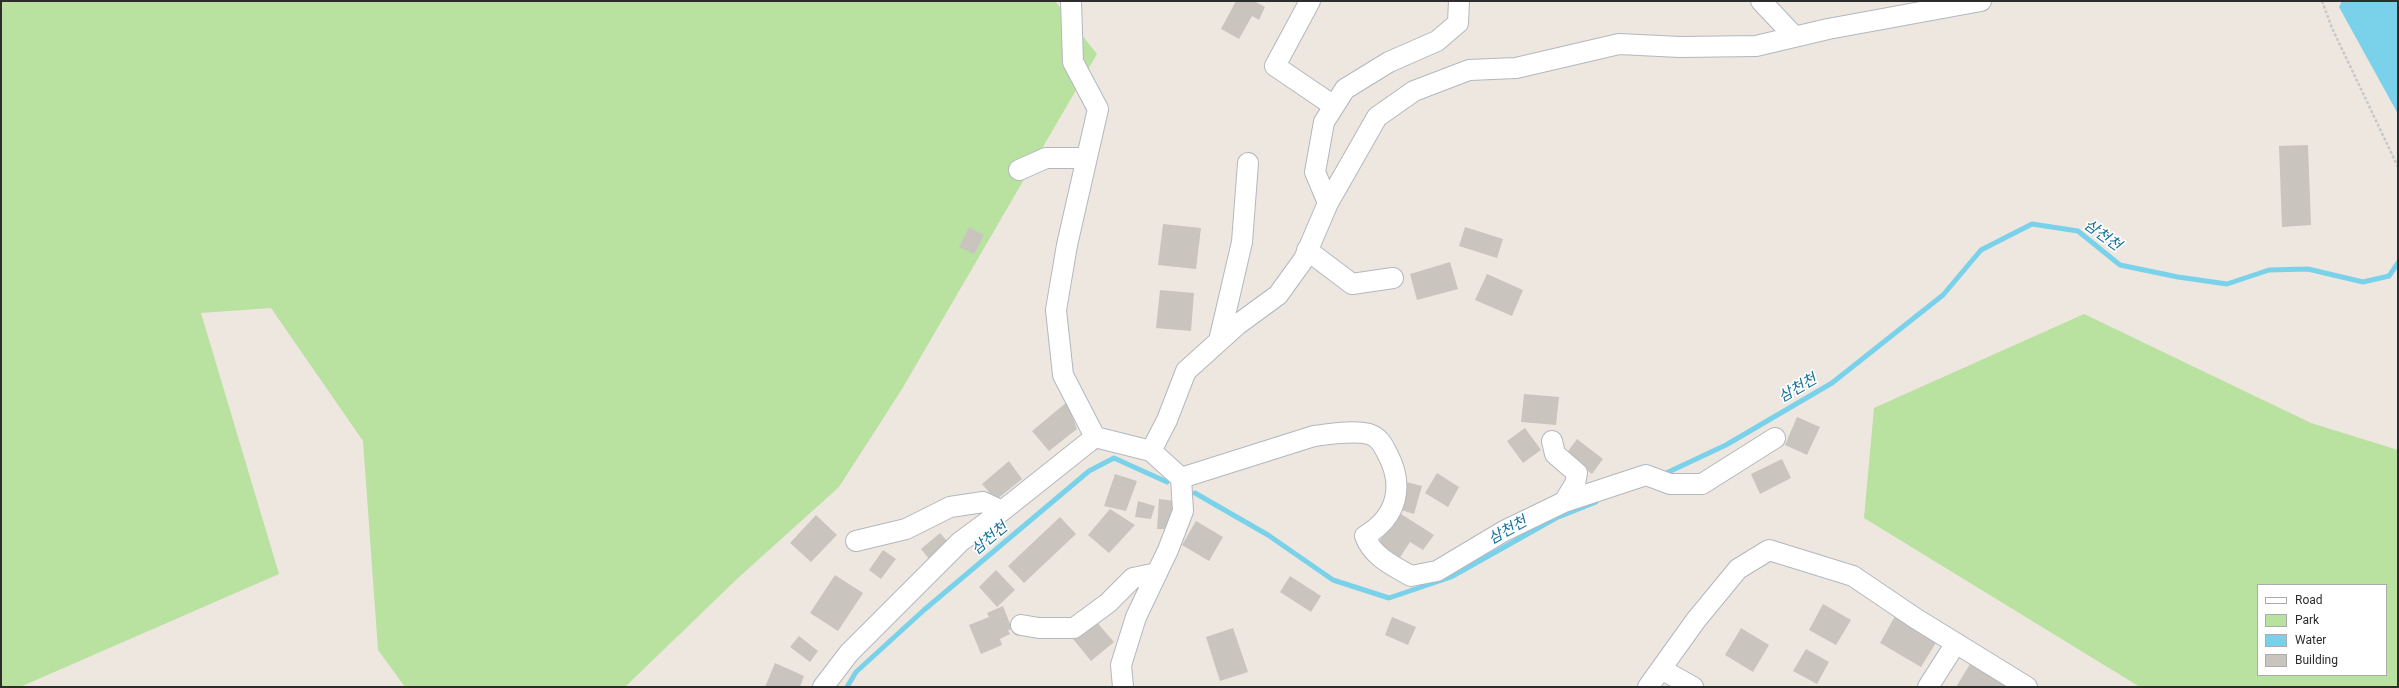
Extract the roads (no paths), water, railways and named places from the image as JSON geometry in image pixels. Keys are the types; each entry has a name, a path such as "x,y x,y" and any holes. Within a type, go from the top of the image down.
{"street":[{"path":"1070,1 1073,62 1098,109 1067,244 1056,310 1063,375 1095,437 1151,451 1181,478 1183,510 1157,573 1136,617 1121,664 1123,687"},
{"path":"1310,1 1275,66 1334,106"},
{"path":"1328,204 1315,172 1324,122 1334,106 1345,89 1389,62 1437,42 1458,23 1459,1"},
{"path":"1761,1 1794,37"},
{"path":"1151,451 1167,420 1186,371 1237,325 1278,295 1307,250 1328,204 1377,117 1414,91 1469,70 1516,68 1619,44 1680,47 1756,46 1828,29 1981,1"},
{"path":"1019,170 1046,158 1086,158"},
{"path":"1219,341 1242,242 1248,163"},
{"path":"1307,250 1352,284 1393,278"},
{"path":"1181,478 1314,436 1337,433 1369,434 1381,441 1392,462 1398,489 1394,505 1378,528 1365,536 1368,546 1385,561 1411,576 1437,571 1504,531 1564,502 1646,475 1667,483 1702,484 1775,438"},
{"path":"824,687 849,653 960,542 1002,511 1095,437"},
{"path":"1552,441 1555,454 1577,473 1575,484 1564,502"},
{"path":"856,540 906,529 950,507 983,502 1002,511"},
{"path":"1648,687 1696,620 1738,569 1769,550 1854,576 1956,643 2027,687"},
{"path":"1021,625 1039,628 1074,628 1108,603 1133,578 1157,573"},
{"path":"1928,687 1956,643"},
{"path":"1661,669 1693,687"}],"water":[{"path":"2342,1 2398,1 2398,114 2339,7"}],"waterway":[{"name":"삼천천","path":"1662,475 1726,445 1832,383 1943,295 1981,250 2032,224 2078,231 2120,265 2178,277 2227,284 2269,270 2308,269 2363,282 2389,276 2398,263"},
{"name":"삼천천","path":"847,687 856,672 924,610 1089,471 1114,458 1167,482"},
{"name":"삼천천","path":"1195,493 1268,535 1333,580 1389,598 1451,577 1556,518 1596,502"}]}
